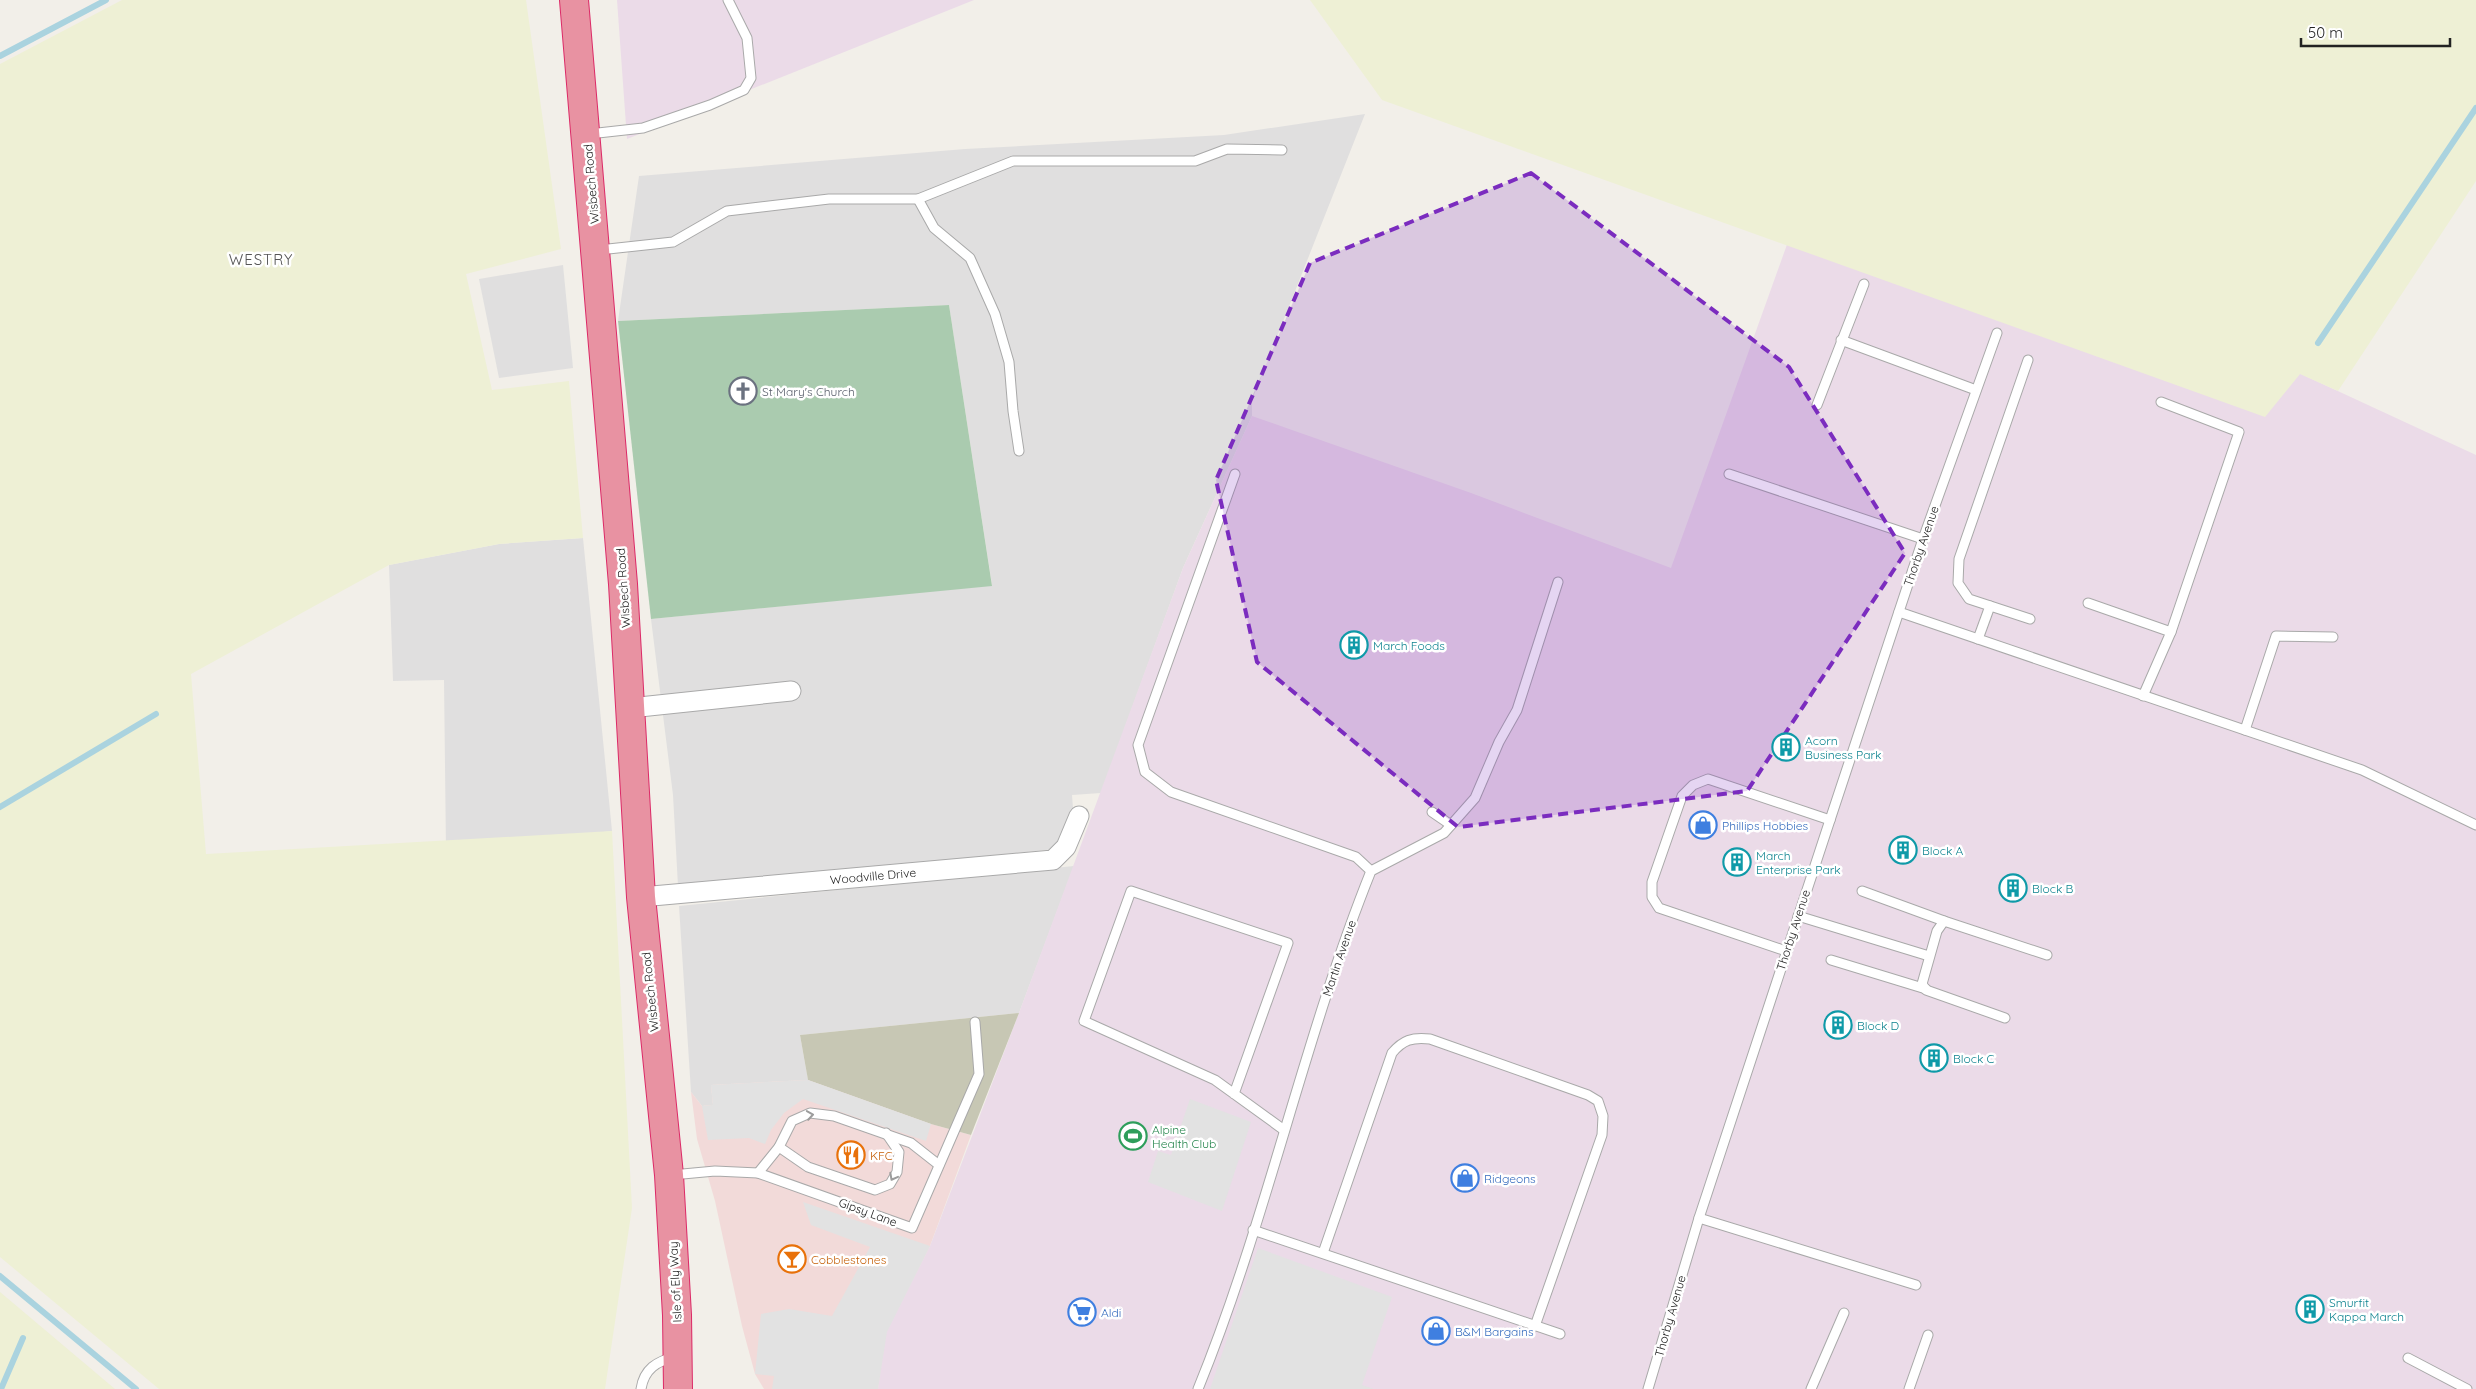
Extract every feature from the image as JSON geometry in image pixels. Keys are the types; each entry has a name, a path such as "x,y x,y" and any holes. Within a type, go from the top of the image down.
{"highway":[{"name":"Wisbech Road","path":"574,0 623,584 641,897 669,1175"},
{"name":"Isle of Ely Way","path":"669,1175 678,1389"}],"street":[{"path":"630,708 791,691"},
{"name":"Woodville Drive","path":"641,897 1053,860 1066,847 1079,816"}],"lane":[{"path":"586,134 642,128 710,105 744,90 751,78 747,38 728,0"},
{"path":"596,250 673,242 727,211 829,199 918,199 1013,161 1195,161 1227,149 1282,150"},
{"path":"918,199 934,228 970,258 996,314 1009,362 1019,451"},
{"path":"1817,405 1864,284"},
{"name":"Thorby Avenue","path":"1648,1389 1699,1218 1786,952 1923,539 1997,333"},
{"path":"1841,340 1976,390"},
{"path":"2028,360 1959,559 1958,583 1969,599 2030,619"},
{"path":"2143,696 2171,632 2239,432 2161,402"},
{"path":"1235,474 1138,745 1145,772 1171,792 1356,857 1371,871 1444,833 1475,798 1498,742 1517,710 1558,582"},
{"path":"1729,474 1923,539"},
{"path":"2088,603 2171,632"},
{"path":"1978,639 1990,606"},
{"path":"1899,612 2362,770 2476,825"},
{"path":"2245,730 2276,636 2333,637"},
{"path":"1786,952 1658,908 1652,897 1652,882 1682,796 1693,785 1708,779 1830,820"},
{"path":"1432,812 1451,825"},
{"name":"Martin Avenue","path":"1198,1389 1253,1230 1345,936 1371,871"},
{"path":"1234,1094 1288,943 1131,891 1084,1021 1216,1080 1234,1094 1284,1130"},
{"path":"1862,891 1944,921 2047,955"},
{"path":"1798,916 1929,956"},
{"path":"1926,990 1922,984 1929,956 1937,931 1944,921"},
{"path":"1831,960 1926,990 2005,1018"},
{"name":"Gipsy Lane","path":"669,1175 716,1171 758,1173 912,1228 979,1074 975,1022"},
{"path":"1323,1253 1392,1053 1402,1042 1416,1038 1430,1039 1588,1095 1598,1101 1603,1116 1602,1135 1535,1326"},
{"path":"758,1173 779,1147 792,1121 810,1113 834,1116 886,1133 911,1143 939,1164"},
{"path":"779,1147 808,1167 875,1190 890,1184 897,1172 899,1152 886,1133"},
{"path":"1699,1218 1916,1285"},
{"path":"1253,1230 1560,1334"},
{"path":"1811,1389 1844,1313"},
{"path":"1909,1389 1928,1335"},
{"path":"641,1389 642,1382 650,1368 662,1360 678,1357"},
{"path":"2408,1358 2467,1389"}],"highlighted area":[{"path":"1531,173 1789,367 1905,553 1747,791 1458,827 1257,662 1216,480 1310,263"}],"shaded area":[{"path":"122,0 526,0 561,249 466,274 492,390 569,381 583,538 499,544 389,565 191,674 206,854 612,831 632,1208 605,1389 159,1389 0,1257 0,64"},
{"path":"617,0 974,0 627,139"},
{"path":"1310,0 2476,0 2476,181 2338,391 2300,374 2265,417 1382,100"},
{"path":"1365,114 1252,400 1252,416 1183,568 1101,793 1072,795 1074,822 1056,849 678,886 673,795 651,619 992,585 949,305 618,321 639,176 965,149 1224,135"},
{"path":"1789,239 2301,374 2476,455 2476,1389 878,1389 886,1332 930,1246 1019,1013 1183,568 1252,416 1471,493 1671,568"},
{"path":"563,265 573,368 499,378 479,279"},
{"path":"583,538 612,831 446,850 444,680 393,681 389,565 499,544"},
{"path":"1074,866 1019,1013 800,1035 808,1080 711,1085 713,1105 702,1106 691,1092 679,906"},
{"path":"1019,1013 971,1135 931,1124 808,1080 800,1035"},
{"path":"808,1080 931,1124 971,1135 930,1246 887,1332 878,1389 764,1389 755,1374 742,1326 715,1201 697,1139 691,1092 702,1106 713,1105 711,1085"},
{"path":"808,1080 931,1124 926,1141 803,1099 784,1113 771,1130 765,1144 749,1138 708,1140 702,1106 713,1105 711,1085"},
{"path":"1190,1099 1251,1122 1222,1211 1148,1182 1158,1151 1171,1155"},
{"path":"803,1202 930,1246 887,1332 878,1389 772,1389 774,1376 755,1374 761,1314 789,1309 832,1316 870,1247 811,1225"},
{"path":"1258,1248 1392,1297 1362,1385 1374,1389 1210,1389"},
{"path":"0,1292 115,1389 0,1389"}],"green space":[{"path":"949,305 992,586 651,619 618,321"}],"waterway":[{"path":"0,56 106,0"},
{"path":"2318,343 2476,108"},
{"path":"0,807 156,714"},
{"path":"0,1276 136,1389"},
{"path":"1,1389 23,1338"}],"place":[{"name":"St Mary's Church","path":"743,391"},
{"name":"March Foods","path":"1354,645"},
{"name":"Acorn Business Park","path":"1786,747"},
{"name":"Phillips Hobbies","path":"1703,825"},
{"name":"Block A","path":"1903,850"},
{"name":"March Enterprise Park","path":"1737,862"},
{"name":"Block B","path":"2013,888"},
{"name":"Block D","path":"1838,1025"},
{"name":"Block C","path":"1934,1058"},
{"name":"Alpine Health Club","path":"1133,1136"},
{"name":"KFC","path":"851,1155"},
{"name":"Ridgeons","path":"1465,1178"},
{"name":"Cobblestones","path":"792,1259"},
{"name":"Smurfit Kappa March","path":"2310,1309"},
{"name":"Aldi","path":"1082,1312"},
{"name":"B&M Bargains","path":"1436,1331"}],"district":[{"name":"WESTRY","path":"261,259"}]}
